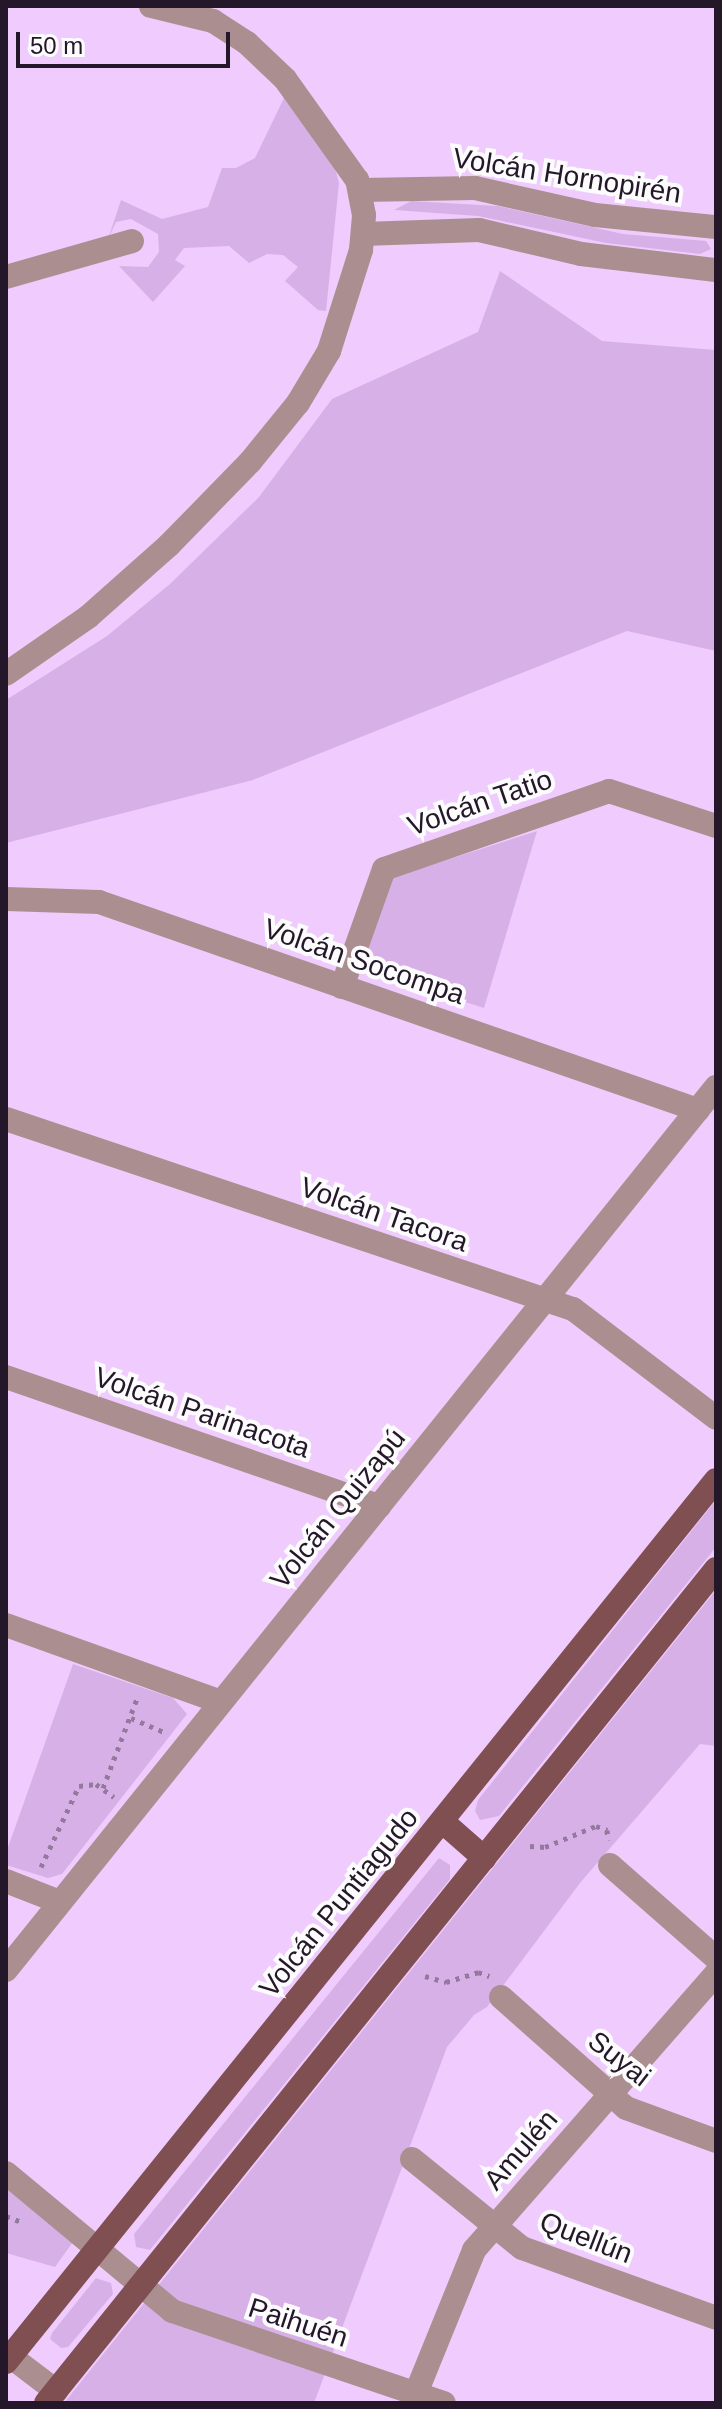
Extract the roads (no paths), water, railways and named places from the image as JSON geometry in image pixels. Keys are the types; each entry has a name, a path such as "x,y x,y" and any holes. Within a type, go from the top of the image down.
{"main road":[{"name":"Volcán Puntiagudo","path":"8,2357 100,2247 716,1480"},
{"path":"51,2397 716,1569"},
{"path":"443,1822 484,1858"}],"street":[{"path":"6,674 88,617 169,545 298,403 339,328 363,234 362,195 322,127 270,63 213,21 151,6"},
{"name":"Volcán Hornopirén","path":"362,195 475,188 595,215 716,227"},
{"path":"363,234 479,230 581,254 716,270"},
{"path":"6,277 132,241"},
{"name":"Volcán Tatio","path":"342,987 384,869 609,791 716,826"},
{"name":"Volcán Socompa","path":"6,899 99,902 698,1110"},
{"name":"Volcán Quizapú","path":"6,1970 716,1087"},
{"name":"Volcán Tacora","path":"6,1119 544,1301 601,1326 716,1418"},
{"name":"Volcán Parinacota","path":"6,1377 379,1506"},
{"path":"6,1625 221,1702"},
{"path":"610,1865 716,1958"},
{"path":"18,1886 60,1902"},
{"name":"Amulén","path":"414,2398 457,2285 493,2227 716,1974"},
{"name":"Suyai","path":"501,1997 626,2108 716,2141"},
{"name":"Quellún","path":"412,2159 522,2248 716,2318"},
{"name":"Paihuén","path":"6,2173 100,2247 161,2304 188,2318 414,2398 444,2403"},
{"path":"8,2357 51,2397"}]}
